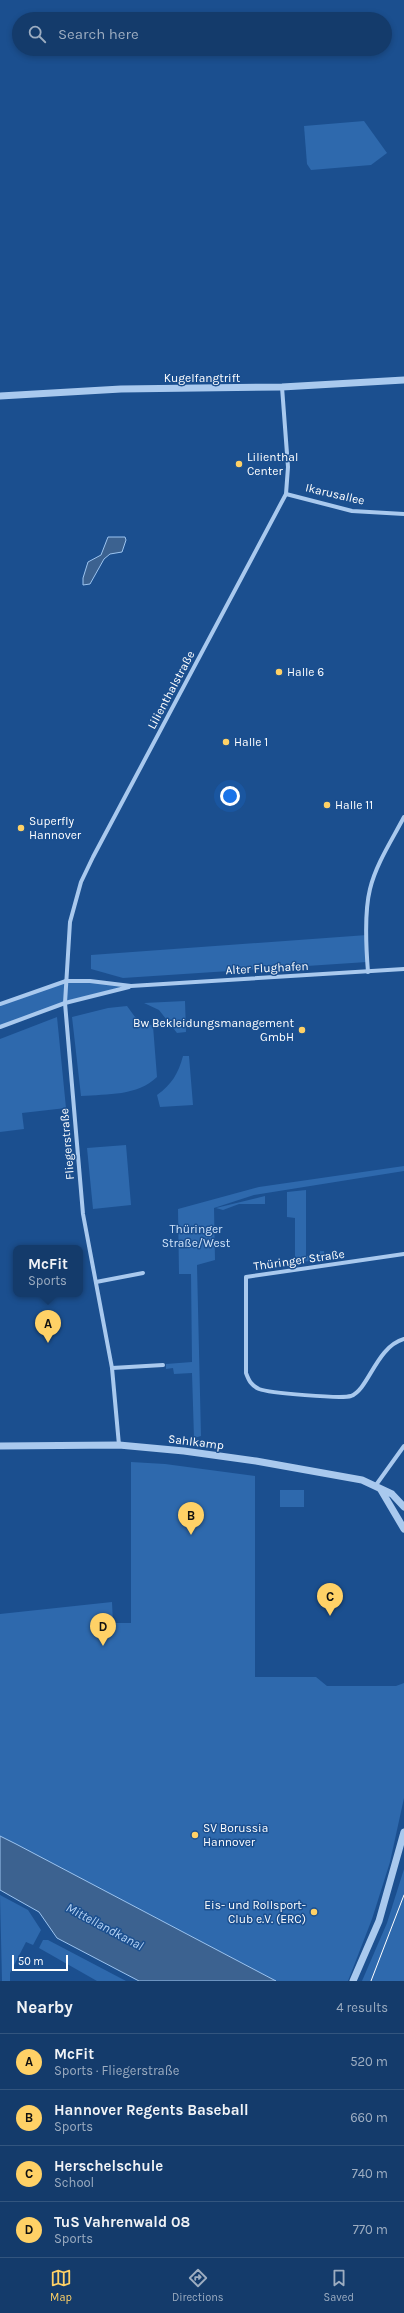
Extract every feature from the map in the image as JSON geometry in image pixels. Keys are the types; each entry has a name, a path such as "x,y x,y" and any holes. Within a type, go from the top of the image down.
{"street":[{"name":"Kugelfangtrift","path":"0,396 114,389 282,387 404,380"},
{"name":"Lilienthalstraße","path":"64,1003 70,922 81,882 286,494 288,467 282,387"},
{"name":"Ikarusallee","path":"286,494 352,510 404,514"},
{"path":"368,972 366,946 370,890 383,857 404,817"},
{"name":"Alter Flughafen","path":"0,1004 66,981 90,981 131,986 404,969"},
{"name":"Alter Flughafen","path":"0,1027 64,1003 131,986"},
{"name":"Fliegerstraße","path":"64,1003 83,1214 112,1368 119,1445"},
{"name":"Thüringer Straße","path":"404,1254 246,1277 246,1373 250,1383 266,1391 336,1397 351,1396 358,1390 386,1349 396,1341 404,1339"},
{"path":"96,1282 143,1273"},
{"path":"112,1368 163,1365"},
{"name":"Sahlkamp","path":"1,1448 119,1445 184,1451 263,1462 345,1475 378,1487 392,1494 404,1507"},
{"path":"404,1446 378,1487 404,1529"},
{"path":"353,1981 379,1921 404,1832"}],"green space":[{"path":"364,121 387,153 371,165 311,170 307,164 304,126"},
{"path":"367,935 367,962 123,978 91,969 91,955"},
{"path":"78,981 131,986 85,998 0,1027 0,1004 46,987"},
{"path":"185,1001 186,1032 177,1033 159,1010 144,1003"},
{"path":"127,1006 135,1017 153,1026 157,1077 140,1088 131,1091 81,1096 72,1017 108,1008"},
{"path":"57,1017 66,1108 22,1113 24,1129 0,1132 0,1039"},
{"path":"183,1056 189,1056 193,1105 160,1107 157,1095 167,1087 174,1078"},
{"path":"126,1145 131,1205 93,1209 87,1148"},
{"name":"Thüringer Straße/West","path":"404,1166 404,1171 254,1195 214,1208 215,1260 197,1265 201,1436 194,1438 192,1373 174,1374 173,1368 166,1369 166,1364 192,1362 191,1274 179,1274 178,1209 259,1187"},
{"path":"306,1190 306,1256 320,1257 320,1251 324,1251 324,1259 295,1263 295,1218 287,1217 287,1192"},
{"path":"265,1196 265,1204 239,1204 223,1210 216,1208"},
{"path":"131,1462 165,1464 255,1476 255,1677 316,1677 327,1686 396,1686 404,1683 404,1798 390,1862 372,1919 348,1981 276,1981 0,1836 0,1614 112,1602 113,1623 131,1623"},
{"path":"280,1490 304,1490 304,1507 280,1507"},
{"path":"404,1869 404,1981 362,1981 387,1923"},
{"path":"0,1895 28,1910 41,1930 33,1945 26,1942 10,1973 10,1981 2,1981"},
{"path":"43,1940 48,1940 126,1981 97,1981 39,1948"}],"water":[{"path":"108,537 125,537 126,540 122,552 110,554 104,559 90,584 83,585 83,578 88,562 101,555"},
{"name":"Mittellandkanal","path":"0,1836 276,1981 139,1981 57,1938 39,1912 0,1890"}],"tram line":[{"path":"371,1981 404,1895"}],"place":[{"name":"Lilienthal Center","path":"239,464"},
{"name":"Halle 6","path":"279,672"},
{"name":"Halle 1","path":"226,742"},
{"name":"Halle 11","path":"327,805"},
{"name":"Superfly Hannover","path":"21,828"},
{"name":"Bw Bekleidungsmanagement GmbH","path":"302,1030"},
{"name":"McFit","path":"48,1343"},
{"name":"Hannover Regents Baseball","path":"191,1535"},
{"name":"Herschelschule","path":"330,1616"},
{"name":"TuS Vahrenwald 08","path":"103,1646"},
{"name":"SV Borussia Hannover","path":"195,1835"},
{"name":"Eis- und Rollsport- Club e.V. (ERC)","path":"314,1912"}]}
